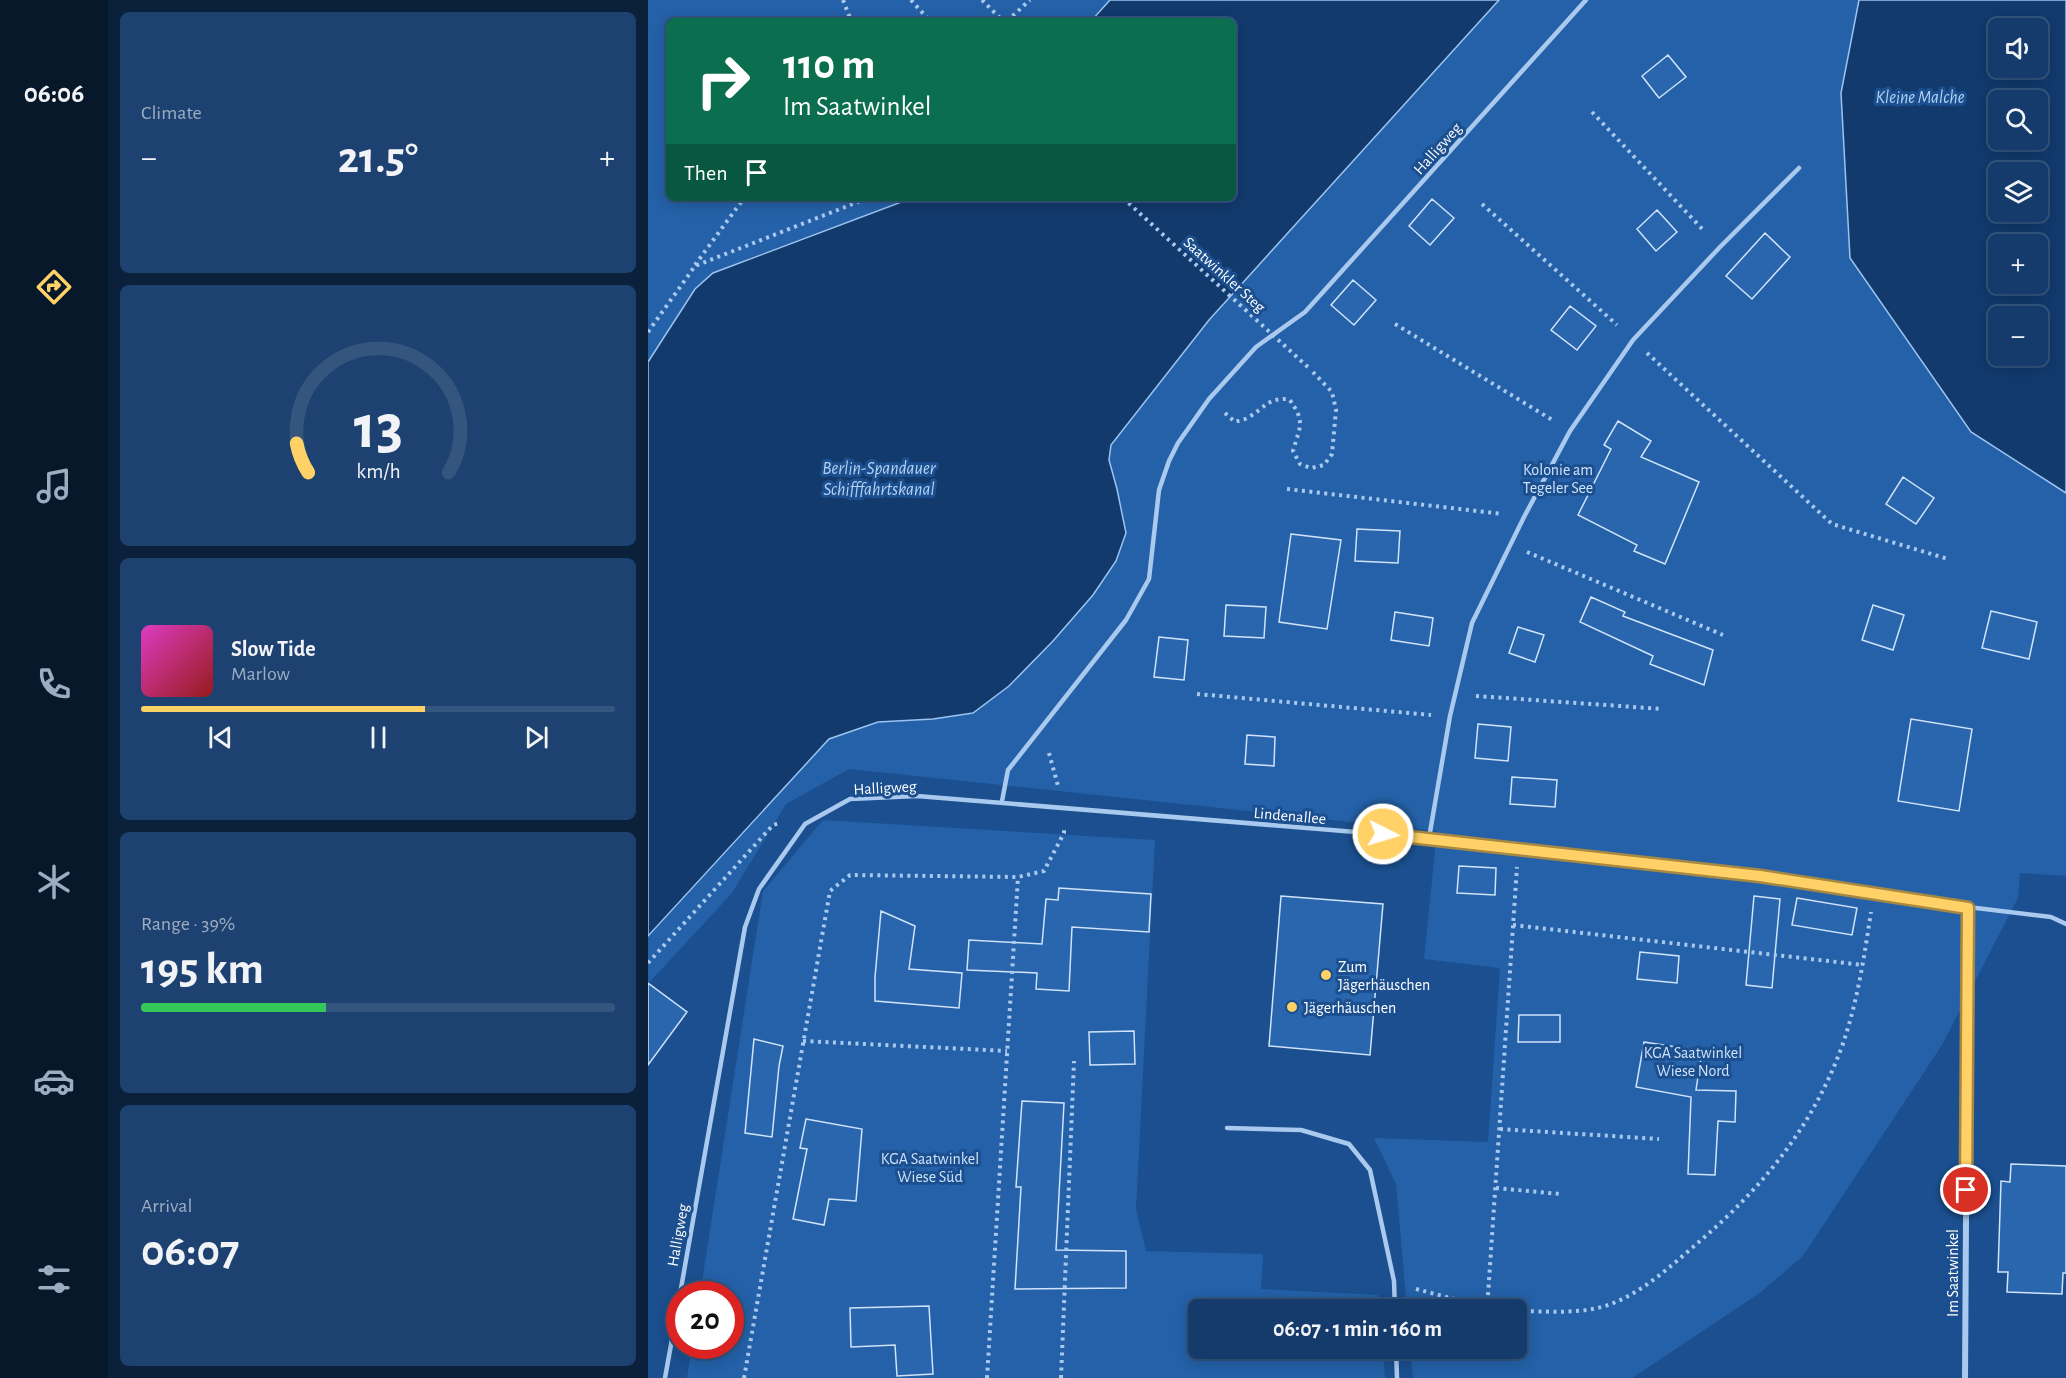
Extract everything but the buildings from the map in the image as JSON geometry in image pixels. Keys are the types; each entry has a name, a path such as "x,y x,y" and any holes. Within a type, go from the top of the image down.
{"street":[{"name":"Im Saatwinkel","path":"1965,1378 1968,908"}],"lane":[{"name":"Halligweg","path":"1209,399 1256,347 1305,312 1586,0"},
{"path":"1429,838 1449,716 1472,623 1524,517 1570,431 1633,340 1799,168"},
{"path":"1002,801 1008,770 1126,620 1140,598 1149,579 1159,490 1169,460 1209,399"},
{"name":"Halligweg","path":"682,1281 745,927 759,890 805,824 850,799 918,796 1002,801"},
{"name":"Lindenallee","path":"1002,801 1065,809 1429,838 1760,876 1968,908"},
{"path":"1968,908 2051,917 2066,924"},
{"path":"1227,1128 1301,1130 1349,1144 1370,1170 1394,1281 1395,1299"},
{"name":"Halligweg","path":"666,1378 669,1359"},
{"path":"1396,1359 1397,1378"}],"path":[{"path":"843,0 849,18"},
{"path":"910,0 927,18"},
{"path":"982,0 1000,18"},
{"path":"1011,18 1030,0"},
{"path":"921,11 921,18"},
{"path":"1592,112 1720,248"},
{"path":"648,333 742,201"},
{"path":"695,266 860,201"},
{"name":"Saatwinkler Steg","path":"1126,201 1310,369 1332,392 1336,410 1332,454 1324,465 1311,468 1300,464 1293,452 1301,422 1299,413 1289,399 1276,398 1248,418 1235,422 1209,399"},
{"path":"1482,204 1832,524 1948,559"},
{"path":"1395,324 1570,431"},
{"path":"1287,489 1524,517"},
{"path":"1510,545 1723,635"},
{"path":"1197,694 1449,716"},
{"path":"1454,694 1663,709"},
{"path":"744,1378 830,891 850,875 1018,877 1044,871 1064,833 1065,809 1041,726"},
{"path":"648,963 773,825 790,822 805,824"},
{"path":"1488,1299 1519,848"},
{"path":"987,1378 1018,877"},
{"path":"1527,1311 1574,1311 1611,1304 1657,1278 1758,1187 1791,1146 1825,1086 1841,1049 1863,965 1874,893"},
{"path":"1514,925 1863,965"},
{"path":"803,1041 1007,1051"},
{"path":"1061,1378 1074,1061"},
{"path":"1500,1129 1659,1139"},
{"path":"1496,1188 1560,1194"},
{"path":"1394,1281 1421,1292 1450,1299"}],"green space":[{"path":"648,0 1110,0 1094,18 666,18 666,201 904,201 749,258 695,289 648,362"},
{"name":"Kolonie am Tegeler See","path":"1499,0 1859,0 1841,93 1971,432 2066,493 2066,876 2020,873 2018,898 1942,1045 1803,1256 1761,1292 1632,1378 1413,1378 1411,1359 1527,1359 1527,1299 1406,1299 1396,1184 1374,1138 1488,1142 1500,968 1424,959 1437,831 849,769 786,804 732,893 648,984 648,936 829,739 878,722 933,719 1053,641 1093,595 1116,561 1117,489 1109,460 1111,445 1209,320"},
{"name":"KGA Saatwinkel Wiese Süd","path":"823,820 1155,840 1136,1209 1146,1251 1263,1254 1261,1289 1378,1295 1378,1299 1188,1299 1188,1359 1384,1359 1385,1378 687,1378 690,1359 744,1359 744,1281 702,1281 763,891"}],"water":[{"name":"Berlin-Spandauer Schifffahrtskanal","path":"1110,0 1499,0 1209,320 1111,445 1109,460 1126,533 1116,561 1093,595 1053,641 1009,686 973,713 933,719 878,722 829,739 648,936 648,362 695,289 713,273 904,201 1236,201 1236,18 1094,18"},
{"name":"Kleine Malche","path":"1859,0 2066,0 2066,493 1971,432 1850,258 1841,93"}],"place":[{"name":"Zum Jägerhäuschen","path":"1326,975"},
{"name":"Jägerhäuschen","path":"1292,1007"}],"route":[{"path":"1383,834 1760,876 1968,908 1966,1190"}],"park label":[{"name":"KGA Saatwinkel Wiese Nord","path":"1693,1061"}]}
